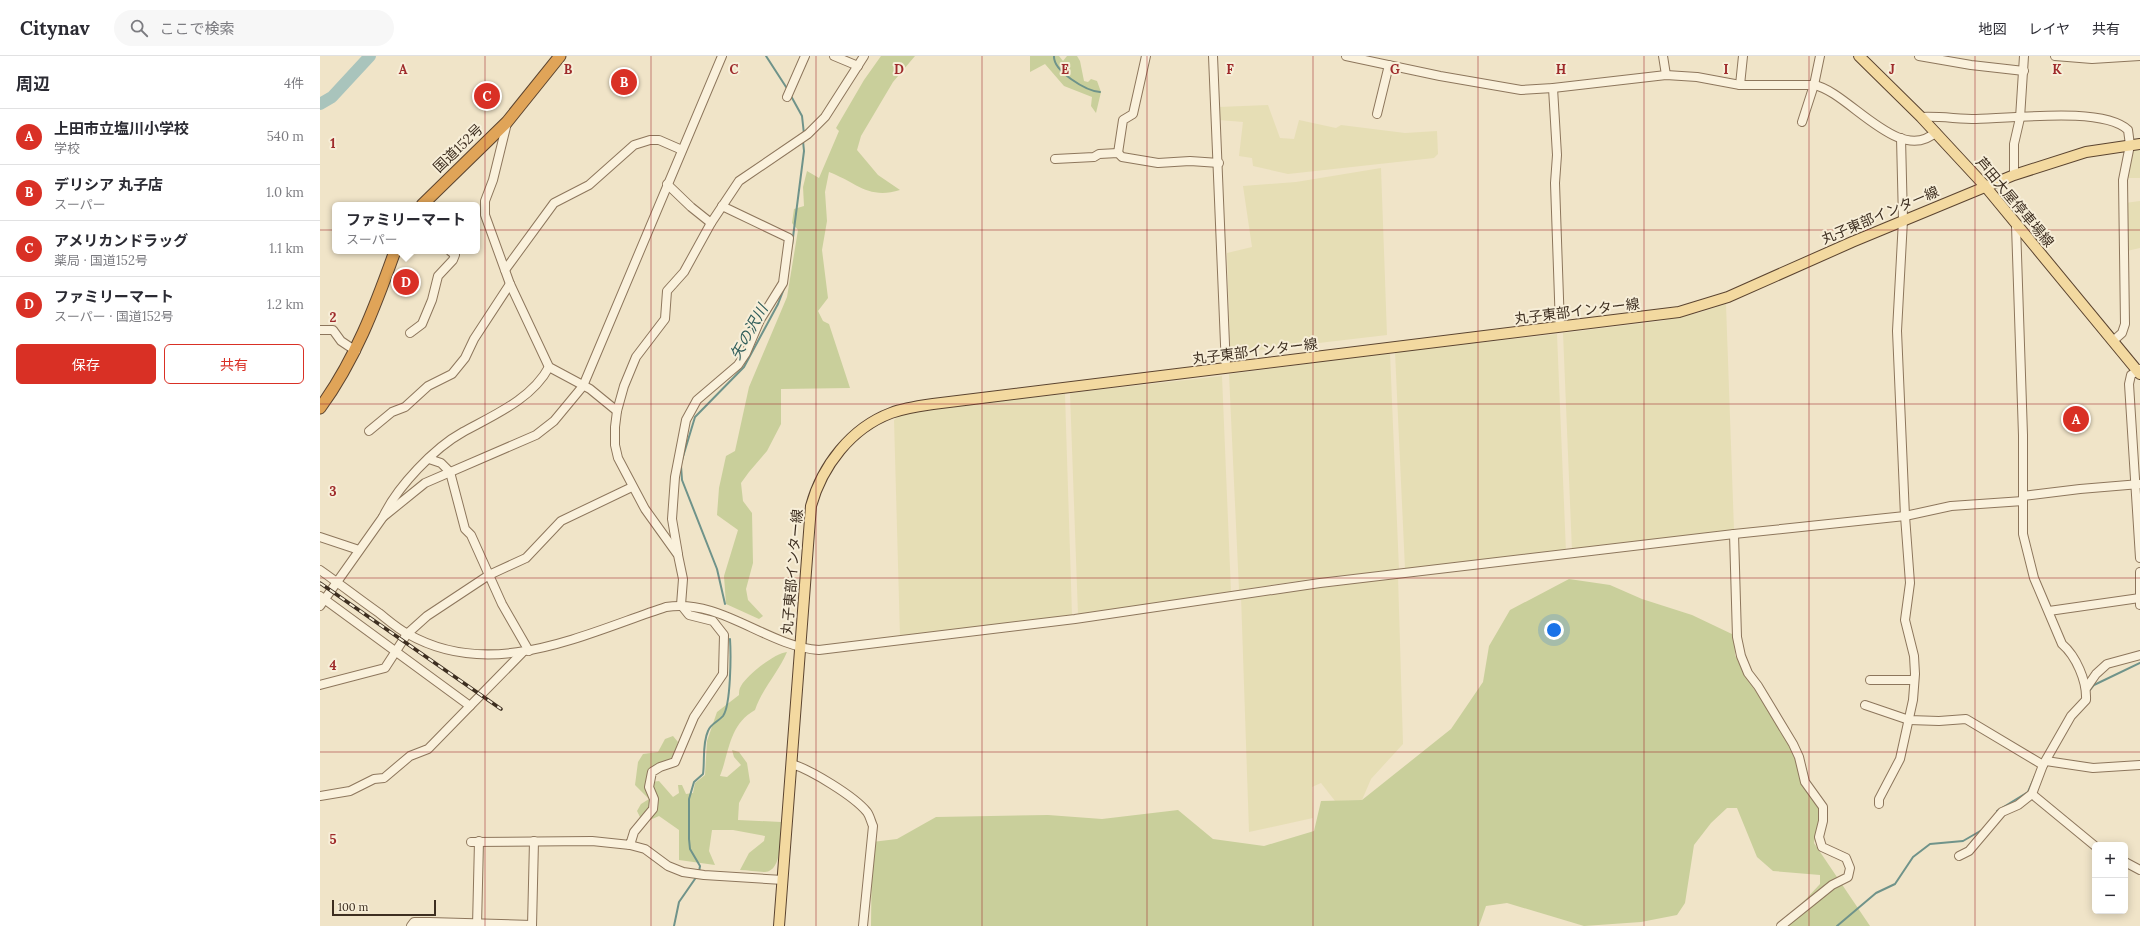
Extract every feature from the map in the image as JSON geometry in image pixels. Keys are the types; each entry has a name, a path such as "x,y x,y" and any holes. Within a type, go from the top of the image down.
{"highway":[{"name":"国道152号","path":"425,202 507,122 560,56"},
{"path":"320,408 356,351 372,316 395,254"}],"main road":[{"name":"芦田大屋停車場線","path":"1859,56 1936,132 1985,186 2139,371"},
{"name":"丸子東部インター線","path":"779,926 809,524 813,498 823,474 834,456 850,439 869,425 891,413 927,405 1662,314 1710,303 1735,294 1904,220 2014,175 2086,152 2137,142"}],"street":[{"path":"383,517 425,483 536,435 554,421 583,386 722,56"},
{"path":"788,94 805,56"},
{"path":"834,56 858,66"},
{"path":"678,555 632,487 618,458 615,445 616,411 624,386 636,358 665,319 667,291 684,272 711,223 739,181 799,141 825,117 864,56"},
{"path":"1118,153 1123,120 1133,114 1146,56"},
{"path":"1213,56 1219,163 1226,368"},
{"path":"1346,56 1503,88 1553,88 1666,75 1697,76 1740,85 1814,85 1824,87 1840,96 1870,122 1901,138 1912,140 1926,138 1936,132"},
{"path":"1663,56 1666,75"},
{"path":"1740,85 1743,56"},
{"path":"1802,122 1814,85 1820,56"},
{"path":"1919,56 1971,66 2024,72"},
{"path":"2014,175 2014,144 2020,118 2024,56"},
{"path":"2055,56 2092,58 2140,56"},
{"path":"1377,114 1388,65"},
{"path":"1553,88 1557,155 1555,183 1560,327"},
{"path":"1921,117 1939,116 1976,120 2065,115 2113,123 2128,130 2137,142 2123,180 2125,324 2122,333 2113,341"},
{"path":"507,122 493,180 485,201 486,215 510,284 549,367 590,389 616,411"},
{"path":"1879,804 1879,799 1900,759 1913,700 1914,680 1914,656 1905,620 1910,583 1905,516 1898,331 1904,220 1901,138"},
{"path":"505,270 554,203 589,185 634,145 650,140 659,140 682,150"},
{"path":"1055,159 1094,157 1099,154 1118,153 1122,157 1158,163 1190,161 1219,163"},
{"path":"667,184 691,208 711,223"},
{"path":"630,845 634,832 653,809 654,799 649,787 652,772 660,767 675,762 694,717 723,674 724,635 713,621 689,615 681,605 683,579 672,519 675,477 686,420 697,400 738,366 746,353 760,320 783,283 789,238 722,206"},
{"path":"2016,225 2023,534 2034,578 2062,644 2069,650 2087,687"},
{"path":"410,333 422,324 427,314 438,276 453,260 455,255 454,254"},
{"path":"369,431 392,412 405,407 428,386 452,374 465,358 474,339 510,284"},
{"path":"320,330 333,330 341,341 356,351"},
{"path":"320,606 322,598 337,582 383,517 389,504 406,480 451,440 480,424 528,393 542,379 549,367"},
{"path":"2139,371 2131,375 2129,381 2137,485 2140,558"},
{"path":"429,460 440,463 450,472 465,528 471,535 525,652"},
{"path":"320,570 407,634 433,645 465,654 499,655 525,652 555,645 666,607 681,605 700,607 800,646 819,650 1075,619 1320,582 1734,534 1905,516 1951,506 2023,498 2080,489 2137,485"},
{"path":"320,685 385,668 407,634 427,616 489,575 526,558 561,521 632,487"},
{"path":"1734,534 1737,637 1741,656 1748,673 1758,686 1793,744 1799,758 1805,782 1823,807 1823,821 1819,837 1822,847 1846,858 1850,868 1848,877 1832,885 1781,926"},
{"path":"320,537 359,550"},
{"path":"2049,611 2140,600 2140,572"},
{"path":"322,598 470,706"},
{"path":"320,796 350,791 374,779 384,778 410,756 428,749 525,652"},
{"path":"1959,856 1969,852 2002,812 2018,805 2032,794 2045,763 2071,716 2086,700 2087,687 2096,674 2107,664 2140,655"},
{"path":"1870,680 1914,680"},
{"path":"1866,705 1909,720 1939,721 1966,719 2045,763 2094,768 2140,765"},
{"path":"792,764 813,773 860,804 868,814 873,826 864,926"},
{"path":"2032,794 2092,844"},
{"path":"411,926 414,922 429,924 532,926 534,840"},
{"path":"477,925 475,842 534,840 592,841 630,845 644,849 668,866 683,872 704,875 783,880"},
{"path":"2128,864 2140,870"}],"shaded area":[{"path":"1268,105 1280,138 1294,139 1299,120 1336,128 1341,125 1405,133 1437,131 1438,154 1434,158 1288,174 1253,166 1252,158 1239,156 1243,122 1219,120 1218,107"},
{"path":"2140,146 2140,178 2127,178 2134,147"},
{"path":"1381,168 1387,335 1234,353 1230,347 1227,253 1252,247 1243,186 1296,182"},
{"path":"2140,201 2140,248 2127,251 2125,203"},
{"path":"1726,304 1734,530 1572,551 1563,333 1661,321 1698,313"},
{"path":"1557,334 1566,552 1405,569 1395,352"},
{"path":"1390,353 1399,570 1317,578 1239,590 1229,374"},
{"path":"1222,376 1231,592 1078,615 1070,393"},
{"path":"1065,394 1072,615 900,637 894,420 900,415 910,411"},
{"path":"1398,576 1403,744 1371,779 1362,800 1335,801 1321,783 1312,787 1313,818 1249,832 1241,596"}],"green space":[{"path":"881,56 915,56 893,82 861,136 857,150 878,175 900,190 889,193 871,191 829,172 825,192 827,221 822,250 828,298 818,311 823,321 829,324 850,388 781,389 781,424 767,451 741,483 743,501 752,513 753,563 746,589 748,600 763,616 759,619 726,604 724,576 738,530 717,515 719,488 726,456 735,451 749,387 787,297 798,230 792,223 794,209 804,206 803,187 807,171 819,178 839,131 836,128 864,80"},
{"path":"1030,56 1059,56 1063,61 1067,56 1077,56 1080,61 1084,81 1088,82 1091,79 1097,81 1101,92 1096,113 1091,106 1092,97 1064,86 1045,64 1030,72"},
{"path":"1569,579 1610,585 1642,599 1692,615 1734,635 1735,655 1746,677 1784,733 1821,806 1814,843 1870,926 1781,926 1820,884 1820,875 1773,871 1757,857 1737,808 1727,808 1711,823 1694,845 1685,903 1677,915 1641,922 1584,926 1507,903 1486,906 1479,926 871,926 872,842 897,839 936,817 1048,815 1102,819 1178,810 1213,839 1264,846 1314,831 1321,801 1362,800 1451,729 1483,682 1489,646 1510,610"},
{"path":"787,652 758,702 755,710 746,716 735,731 720,776 727,777 741,765 734,757 732,750 739,752 747,763 750,782 739,803 738,820 781,822 779,852 775,866 771,870 765,872 740,870 749,853 764,841 765,836 733,830 712,830 709,851 715,865 679,860 679,830 659,816 643,823 637,811 641,804 649,799 635,785 638,762 643,754 658,752 665,739 673,736 678,742 673,757 647,772 651,782 659,781 673,797 679,793 678,785 682,785 686,794 693,793 695,783 705,775 707,741 717,712 739,695 739,689 749,676 769,660"}],"waterway":[{"path":"320,104 332,97 370,56"},
{"name":"矢の沢川","path":"766,56 788,90"},
{"path":"1054,56 1055,62 1064,74 1079,84 1094,91 1100,92"},
{"name":"矢の沢川","path":"791,96 802,116 804,134"},
{"name":"矢の沢川","path":"792,245 804,151 803,141"},
{"name":"矢の沢川","path":"682,460 695,417 744,367 778,304 787,281"},
{"name":"矢の沢川","path":"681,466 682,480 717,569 725,604"},
{"name":"矢の沢川","path":"699,872 700,866 690,849 689,799 694,782 703,774 704,747 708,731 711,726 723,716 726,710 730,679 730,639"},
{"path":"2090,690 2094,685 2140,663"},
{"path":"1997,811 2028,792 2035,776"},
{"path":"1837,926 1876,893 1895,884 1913,857 1930,844 1963,841 1982,830"},
{"name":"矢の沢川","path":"674,926 679,902 697,876"}],"railway":[{"path":"320,583 501,709"}],"place":[{"name":"デリシア 丸子店","path":"624,82"},
{"name":"アメリカンドラッグ","path":"487,96"},
{"name":"ファミリーマート","path":"406,282"},
{"name":"上田市立塩川小学校","path":"2076,419"}]}
